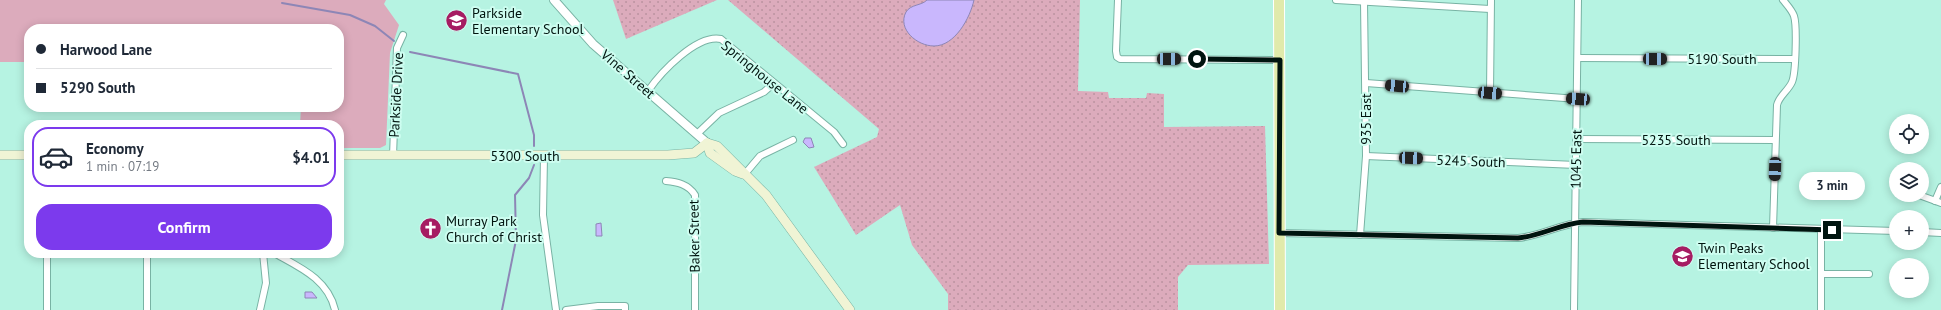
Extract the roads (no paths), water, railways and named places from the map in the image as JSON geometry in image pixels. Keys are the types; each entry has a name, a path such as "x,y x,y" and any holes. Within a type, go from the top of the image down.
{"main road":[{"path":"1279,0 1280,310"},
{"name":"5300 South","path":"344,155 544,156 687,154 700,150 707,143"},
{"name":"Vine Street","path":"707,143 717,146 768,198 850,310"},
{"path":"0,155 24,155"}],"street":[{"name":"Vine Street","path":"554,0 593,44 707,143"},
{"path":"1118,0 1117,57 1120,59 1280,60"},
{"path":"1336,0 1364,2 1416,2 1490,9"},
{"path":"1490,0 1490,93"},
{"name":"1045 East","path":"1574,310 1576,139 1578,99 1578,0"},
{"path":"1773,228 1777,105 1779,99 1793,80 1794,59 1794,17 1783,0"},
{"name":"935 East","path":"1360,236 1366,156 1364,2"},
{"name":"Parkside Drive","path":"393,156 397,48 403,34"},
{"name":"Springhouse Lane","path":"648,91 670,64 695,46 714,38 725,41 834,132 843,144"},
{"name":"5190 South","path":"1578,58 1794,59"},
{"path":"697,134 719,113 760,94 774,83"},
{"path":"1366,83 1578,99"},
{"name":"5235 South","path":"1576,139 1775,140"},
{"path":"744,175 760,156 793,140"},
{"path":"544,156 543,215 556,310"},
{"name":"5245 South","path":"1366,156 1576,166"},
{"name":"Baker Street","path":"666,181 677,182 686,186 695,195 695,310"},
{"path":"1938,202 1941,187"},
{"path":"1279,233 1360,236 1518,238 1536,235 1562,225 1575,223 1889,232"},
{"path":"1821,229 1821,310"},
{"path":"1929,232 1941,233"},
{"path":"47,258 47,310"},
{"path":"147,258 147,310"},
{"path":"260,310 266,283 264,258"},
{"path":"283,258 304,269 321,283 328,293 335,310"},
{"path":"1821,274 1870,274"},
{"path":"566,310 613,305 625,306 625,310"}],"waterway":[{"path":"282,3 350,15 375,26 394,41"},
{"path":"410,52 518,74 534,135 534,146"},
{"path":"502,310 516,240 515,195 529,178 534,165"}],"place":[{"name":"Parkside Elementary School","path":"457,21"},
{"name":"Murray Park Church of Christ","path":"430,229"},
{"name":"Twin Peaks Elementary School","path":"1683,256"}]}
